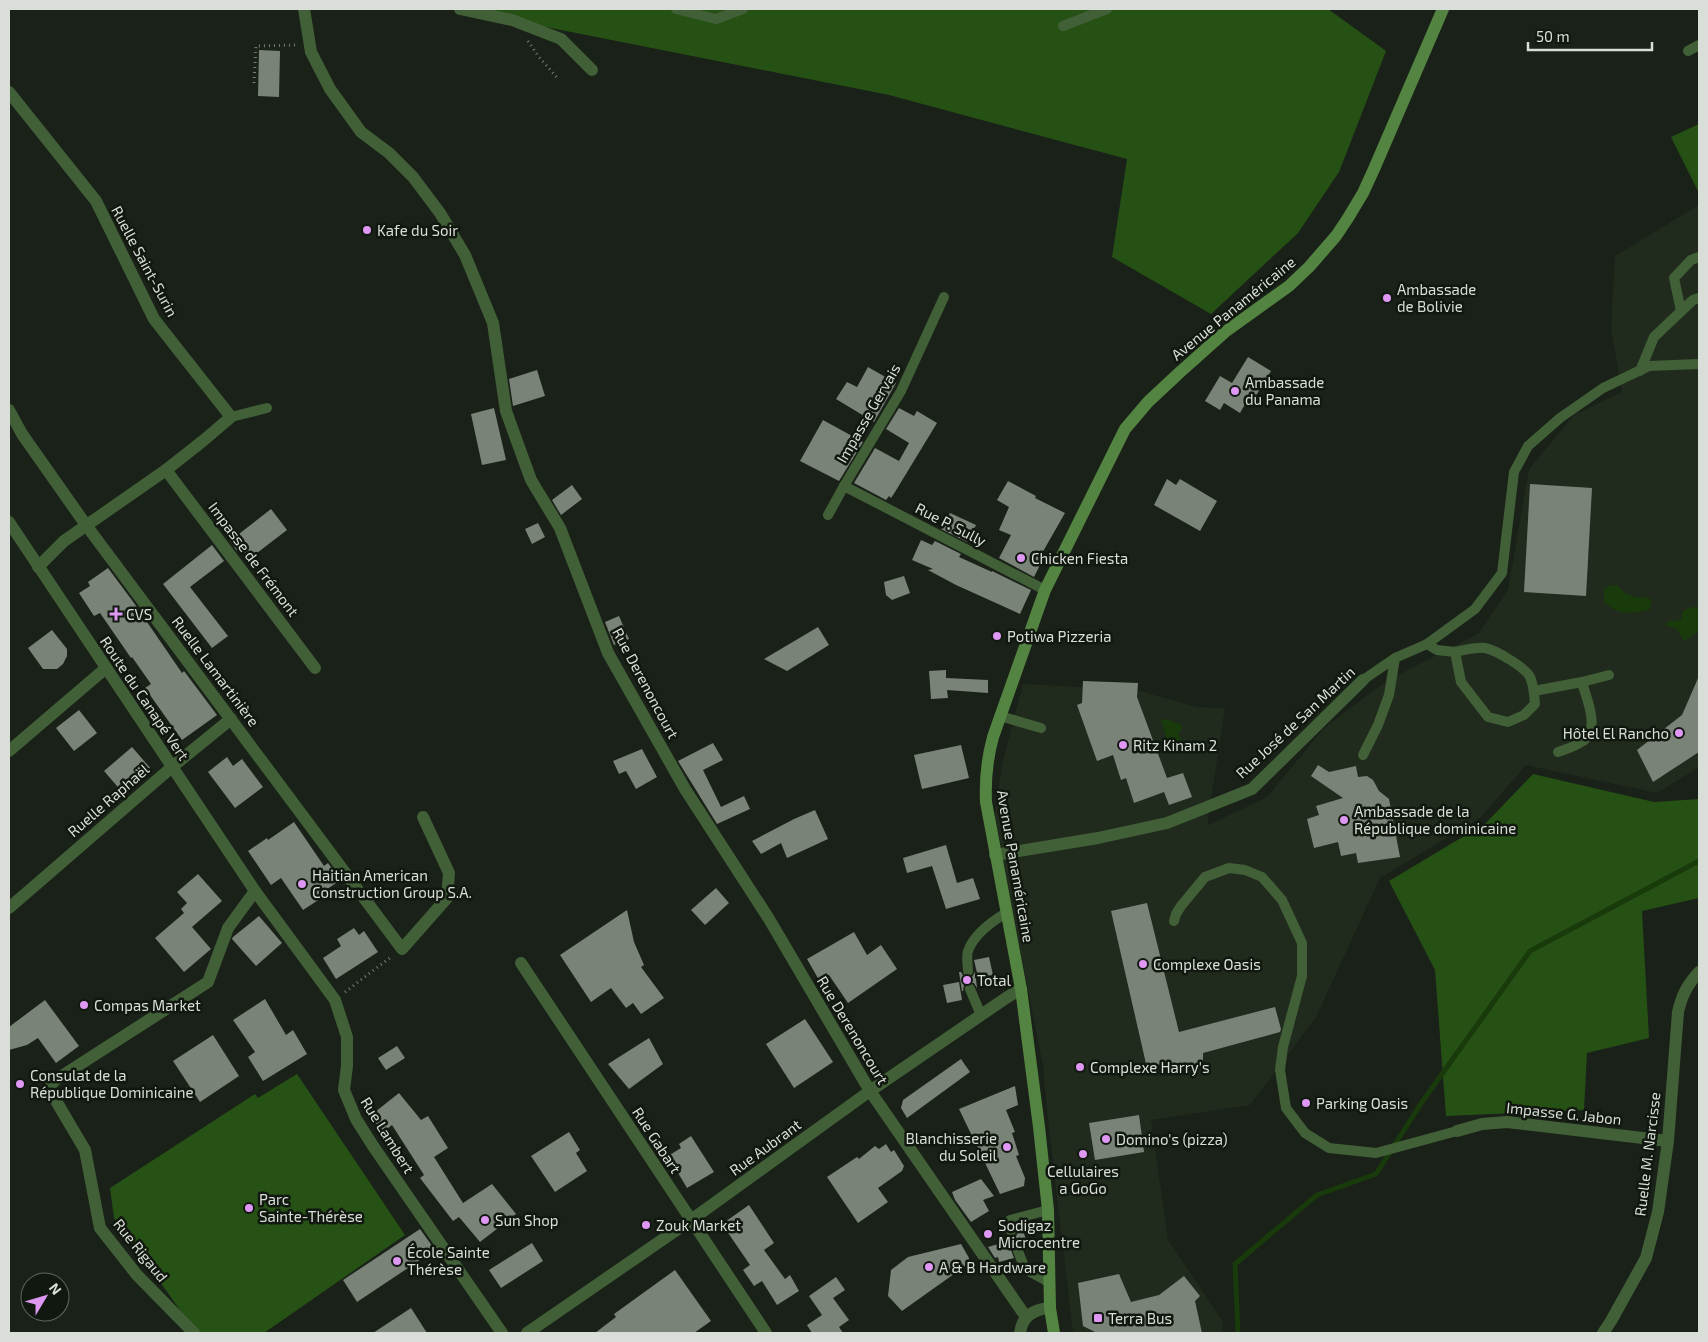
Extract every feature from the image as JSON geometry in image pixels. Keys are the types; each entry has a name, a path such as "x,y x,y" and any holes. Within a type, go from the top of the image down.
{"main road":[{"name":"Avenue Panaméricaine","path":"1054,1333 1050,1308 1048,1210 1039,1128 1015,948 1006,913 986,802 985,784 988,752 1045,590 1126,429 1133,419 1179,373 1225,332 1289,286 1320,255 1348,218 1363,193 1444,9"}],"street":[{"name":"Rue Derenoncourt","path":"304,9 311,52 330,89 360,132 389,153 412,177 440,213 465,255 493,323 506,411 531,480 560,528 608,653 685,790 769,920 870,1091 1026,1317"},
{"path":"460,9 519,23 560,39 592,70"},
{"name":"Ruelle Saint-Surin","path":"9,92 96,201 154,319 231,417"},
{"name":"Ruelle Lamartinière","path":"9,410 22,434 86,525 402,949"},
{"path":"38,567 64,541 166,470 231,417"},
{"name":"Impasse de Frémont","path":"166,470 315,668"},
{"name":"Route du Canapé Vert","path":"9,522 255,891"},
{"path":"9,751 106,668"},
{"name":"Rue José de San Martin","path":"995,856 1088,840 1167,822 1252,789 1363,680"},
{"name":"Ruelle Raphaël","path":"9,908 172,767 231,719"},
{"path":"402,949 448,898 449,873 424,817"},
{"name":"Rue Lambert","path":"255,891 335,1000 347,1037 347,1066 344,1090 356,1119 502,1333"},
{"name":"Rue Rigaud","path":"194,1333 137,1275 100,1228 85,1150 49,1090 54,1081 208,982 228,928 255,891"},
{"name":"Rue Gabart","path":"521,963 766,1333"},
{"name":"Ruelle M. Narcisse","path":"1603,1333 1646,1258 1658,1212 1668,1141 1678,1012 1682,995 1689,982 1699,972"},
{"name":"Rue Aubrant","path":"527,1333 691,1220 870,1091 1021,989"},
{"name":"Impasse G. Jabon","path":"1457,1131 1482,1124 1506,1122 1668,1141"},
{"path":"1020,1333 1022,1323 1026,1317 1041,1308 1050,1308"}],"lane":[{"path":"676,9 716,19 743,9"},
{"path":"1063,26 1107,9"},
{"path":"1688,50 1699,46"},
{"path":"1681,311 1674,278 1691,260 1699,257"},
{"name":"Impasse Gervais","path":"828,514 901,391 944,296"},
{"path":"1640,370 1654,337 1693,300 1699,298"},
{"name":"Rue José de San Martin","path":"1363,680 1395,658 1427,644 1474,609 1502,573 1514,472 1528,446 1560,418 1603,388 1640,370 1649,366 1699,364"},
{"path":"231,417 267,408"},
{"name":"Rue P. Sully","path":"844,486 1045,590"},
{"path":"1427,644 1437,650 1455,652 1470,648 1487,648 1517,664 1530,676 1535,704 1524,715 1508,722 1488,717 1460,682 1455,652"},
{"path":"1363,754 1378,725 1389,695 1395,658"},
{"path":"1534,691 1610,675"},
{"path":"1558,752 1585,740 1592,731 1591,716 1582,682"},
{"path":"1000,716 1041,728"},
{"path":"1174,921 1181,906 1205,877 1229,868 1245,870 1262,877 1282,900 1302,943 1302,976 1283,1047 1280,1070 1286,1108 1306,1133 1329,1148 1376,1153 1457,1131"},
{"path":"968,971 967,952 974,940 985,927 1006,913"},
{"path":"970,989 981,1015"},
{"path":"1011,1231 1008,1223 1010,1220 1048,1210"},
{"path":"1018,1251 1025,1269 1049,1282"}],"path":[{"path":"519,23 539,57 559,80"},
{"path":"254,83 256,46 310,44"},
{"path":"335,1000 402,949"}],"shaded area":[{"path":"455,9 1328,9 1386,51 1339,172 1298,233 1211,314 1112,257 1127,159 889,95"},
{"path":"1699,124 1699,193 1671,137"},
{"path":"1699,205 1699,767 1657,793 1526,765 1480,818 1380,878 1316,1017 1250,1105 1151,1120 1168,1240 1223,1322 1223,1333 1073,1333 1043,1066 1018,939 992,838 1002,765 1023,684 1136,690 1197,707 1225,708 1207,826 1267,797 1324,728 1385,682 1479,633 1508,590 1529,469 1574,415 1622,392 1611,329 1615,256"},
{"path":"1616,585 1624,593 1652,600 1650,609 1626,613 1609,606 1604,602 1604,589"},
{"path":"1692,607 1699,607 1699,631 1684,641 1676,628 1666,626 1668,621 1681,619 1683,611"},
{"path":"1165,719 1181,724 1182,729 1178,733 1182,741 1169,746 1161,720"},
{"path":"1533,774 1654,802 1699,799 1699,898 1642,911 1649,1038 1587,1053 1584,1110 1446,1116 1435,970 1389,881 1486,823"},
{"name":"Parc Sainte-Thérèse","path":"297,1074 405,1235 264,1333 202,1333 193,1328 114,1218 110,1188 255,1094 258,1098"}],"building":[{"path":"259,50 280,51 279,97 258,96"},
{"name":"Ambassade du Panama","path":"1248,357 1271,371 1252,402 1248,399 1240,413 1224,403 1220,410 1205,401 1220,376 1232,383"},
{"path":"868,367 896,383 874,422 836,399 847,382 857,387"},
{"path":"537,370 545,396 513,406 509,379"},
{"path":"494,408 506,460 482,465 471,414"},
{"path":"899,408 914,416 917,411 937,423 895,492 891,498 889,496 886,500 854,483 875,448 899,461 909,443 886,429"},
{"path":"823,420 863,442 839,481 800,461"},
{"path":"1167,479 1176,485 1180,479 1217,501 1200,531 1154,505"},
{"path":"1008,481 1036,496 1035,498 1065,513 1041,555 1044,557 1034,577 999,558 1011,535 999,530 1009,507 997,500"},
{"path":"1530,484 1592,488 1586,596 1524,592"},
{"path":"572,485 582,499 561,515 552,500"},
{"path":"271,509 287,530 249,559 241,548 237,551 230,541"},
{"path":"950,513 976,525 967,542 941,529"},
{"path":"538,523 545,537 532,544 525,529"},
{"path":"921,540 932,545 935,541 961,554 959,557 1031,590 1020,614 956,585 928,570 933,569 912,560"},
{"path":"212,545 224,561 190,587 228,636 212,648 163,584"},
{"path":"108,568 182,673 184,671 217,715 182,740 145,688 151,684 100,613 94,616 79,593 90,586 88,582"},
{"path":"904,576 910,593 892,600 886,595 884,582"},
{"path":"619,616 629,639 614,645 605,622"},
{"path":"818,627 829,645 787,671 764,659"},
{"path":"52,630 67,649 67,656 63,664 57,669 43,669 28,648"},
{"path":"946,670 946,678 988,680 988,693 947,690 948,698 931,699 929,671"},
{"name":"Hôtel El Rancho","path":"1699,676 1699,752 1653,782 1637,750 1682,715"},
{"name":"Ritz Kinam 2","path":"1083,681 1138,683 1137,697 1167,778 1183,773 1192,797 1169,805 1164,792 1134,803 1126,778 1121,780 1113,755 1097,761 1077,705 1082,703"},
{"path":"79,710 97,733 74,751 56,728"},
{"path":"713,743 723,760 703,770 721,807 744,796 750,809 717,824 678,761"},
{"path":"961,745 969,778 922,789 914,755"},
{"path":"132,747 151,769 123,793 104,771"},
{"path":"642,749 657,777 636,789 626,771 619,774 613,761"},
{"path":"227,757 233,766 242,759 263,787 235,808 208,772"},
{"path":"1318,765 1329,772 1356,766 1358,777 1367,776 1373,780 1379,791 1389,799 1400,857 1358,863 1356,853 1341,856 1338,842 1314,848 1307,819 1319,815 1316,806 1343,798 1311,776"},
{"path":"815,810 828,839 787,858 781,843 761,854 752,841 794,819"},
{"path":"294,822 324,866 328,863 340,880 318,896 320,899 303,910 281,878 271,885 248,851"},
{"path":"946,845 957,883 973,878 980,899 946,909 932,866 907,873 903,858"},
{"path":"198,874 222,901 192,927 211,949 184,972 155,938 184,913 181,909 187,903 177,892"},
{"path":"716,888 729,903 705,925 691,910"},
{"name":"Complexe Oasis","path":"1147,903 1179,1032 1275,1007 1281,1029 1280,1032 1203,1053 1203,1063 1173,1071 1171,1061 1147,1068 1111,911"},
{"path":"627,910 634,942 644,965 641,967 664,998 641,1014 633,1003 626,1008 611,988 591,1002 560,955"},
{"path":"259,916 282,943 256,966 232,939"},
{"path":"354,928 359,935 364,931 378,952 336,979 323,958 341,946 337,939"},
{"path":"854,932 867,955 881,945 897,969 848,1003 829,975 819,980 807,959"},
{"path":"989,957 993,975 978,977 974,960"},
{"path":"959,972 968,978 972,977 975,972 977,988 974,983 968,983 964,985 962,991"},
{"path":"959,982 962,1000 947,1003 943,985"},
{"path":"265,999 286,1035 293,1030 307,1054 263,1081 248,1057 255,1052 233,1020"},
{"path":"45,1000 79,1046 56,1063 38,1038 27,1045 9,1050 9,1027"},
{"path":"805,1019 833,1062 794,1088 766,1044"},
{"path":"213,1035 239,1076 200,1102 173,1061"},
{"path":"649,1038 663,1064 629,1089 608,1064"},
{"path":"397,1046 405,1058 386,1070 378,1058"},
{"path":"961,1059 970,1072 907,1118 901,1108 903,1100"},
{"path":"1015,1086 1018,1105 1006,1110 1015,1132 1012,1133 1019,1155 1016,1156 1025,1178 1024,1186 1000,1194 959,1109"},
{"path":"399,1093 421,1120 428,1116 448,1148 434,1157 463,1203 492,1184 516,1214 480,1242 459,1217 453,1221 420,1178 424,1175 392,1125 383,1132 370,1116"},
{"path":"1139,1115 1144,1152 1095,1160 1089,1123"},
{"path":"569,1132 580,1150 576,1153 587,1171 555,1192 531,1156"},
{"path":"691,1136 714,1172 687,1188 668,1156 681,1148 679,1144"},
{"path":"886,1144 891,1152 894,1150 904,1166 902,1171 878,1188 888,1202 858,1223 827,1177 857,1157 859,1159 875,1146 879,1149"},
{"path":"981,1179 994,1196 983,1200 989,1211 971,1222 955,1200 952,1192"},
{"path":"749,1205 774,1243 764,1250 785,1279 790,1275 799,1291 777,1305 762,1281 754,1286 743,1270 750,1265 722,1224"},
{"path":"1022,1228 1029,1248 1025,1249 1022,1245 1015,1245 1011,1250 1014,1258 999,1262 998,1257 995,1258 988,1247 1009,1241 1008,1237 1014,1237 1017,1235 1018,1229"},
{"path":"420,1229 435,1250 357,1302 343,1280"},
{"path":"532,1243 543,1261 501,1288 489,1270"},
{"name":"A & B Hardware","path":"961,1244 969,1258 968,1264 902,1311 888,1296 891,1270 908,1257"},
{"path":"675,1270 711,1321 694,1333 595,1333 616,1317 614,1314"},
{"path":"1119,1274 1131,1302 1159,1295 1184,1276 1200,1296 1195,1301 1202,1333 1097,1333 1083,1326 1078,1283"},
{"path":"836,1277 845,1290 833,1298 849,1320 839,1327 843,1333 812,1333 807,1325 822,1315 809,1296"},
{"path":"411,1308 427,1333 373,1333"}],"waterway":[{"path":"1238,1333 1235,1264 1317,1195 1376,1174 1422,1102 1530,951 1699,861"}],"place":[{"name":"Kafe du Soir","path":"367,230"},
{"name":"Ambassade de Bolivie","path":"1387,298"},
{"name":"Ambassade du Panama","path":"1235,391"},
{"name":"Chicken Fiesta","path":"1021,558"},
{"name":"CVS","path":"116,614"},
{"name":"Potiwa Pizzeria","path":"997,636"},
{"name":"Hôtel El Rancho","path":"1679,733"},
{"name":"Ritz Kinam 2","path":"1123,745"},
{"name":"Ambassade de la République dominicaine","path":"1344,820"},
{"name":"Haitian American Construction Group S.A.","path":"302,884"},
{"name":"Complexe Oasis","path":"1143,964"},
{"name":"Total","path":"967,980"},
{"name":"Compas Market","path":"84,1005"},
{"name":"Complexe Harry's","path":"1080,1067"},
{"name":"Consulat de la République Dominicaine","path":"20,1084"},
{"name":"Parking Oasis","path":"1306,1103"},
{"name":"Domino's (pizza)","path":"1106,1139"},
{"name":"Blanchisserie du Soleil","path":"1007,1147"},
{"name":"Cellulaires a GoGo","path":"1083,1154"},
{"name":"Parc Sainte-Thérèse","path":"249,1208"},
{"name":"Sun Shop","path":"485,1220"},
{"name":"Zouk Market","path":"646,1225"},
{"name":"Sodigaz Microcentre","path":"988,1234"},
{"name":"École Sainte Thérèse","path":"397,1261"},
{"name":"A & B Hardware","path":"929,1267"},
{"name":"Terra Bus","path":"1098,1318"}]}
